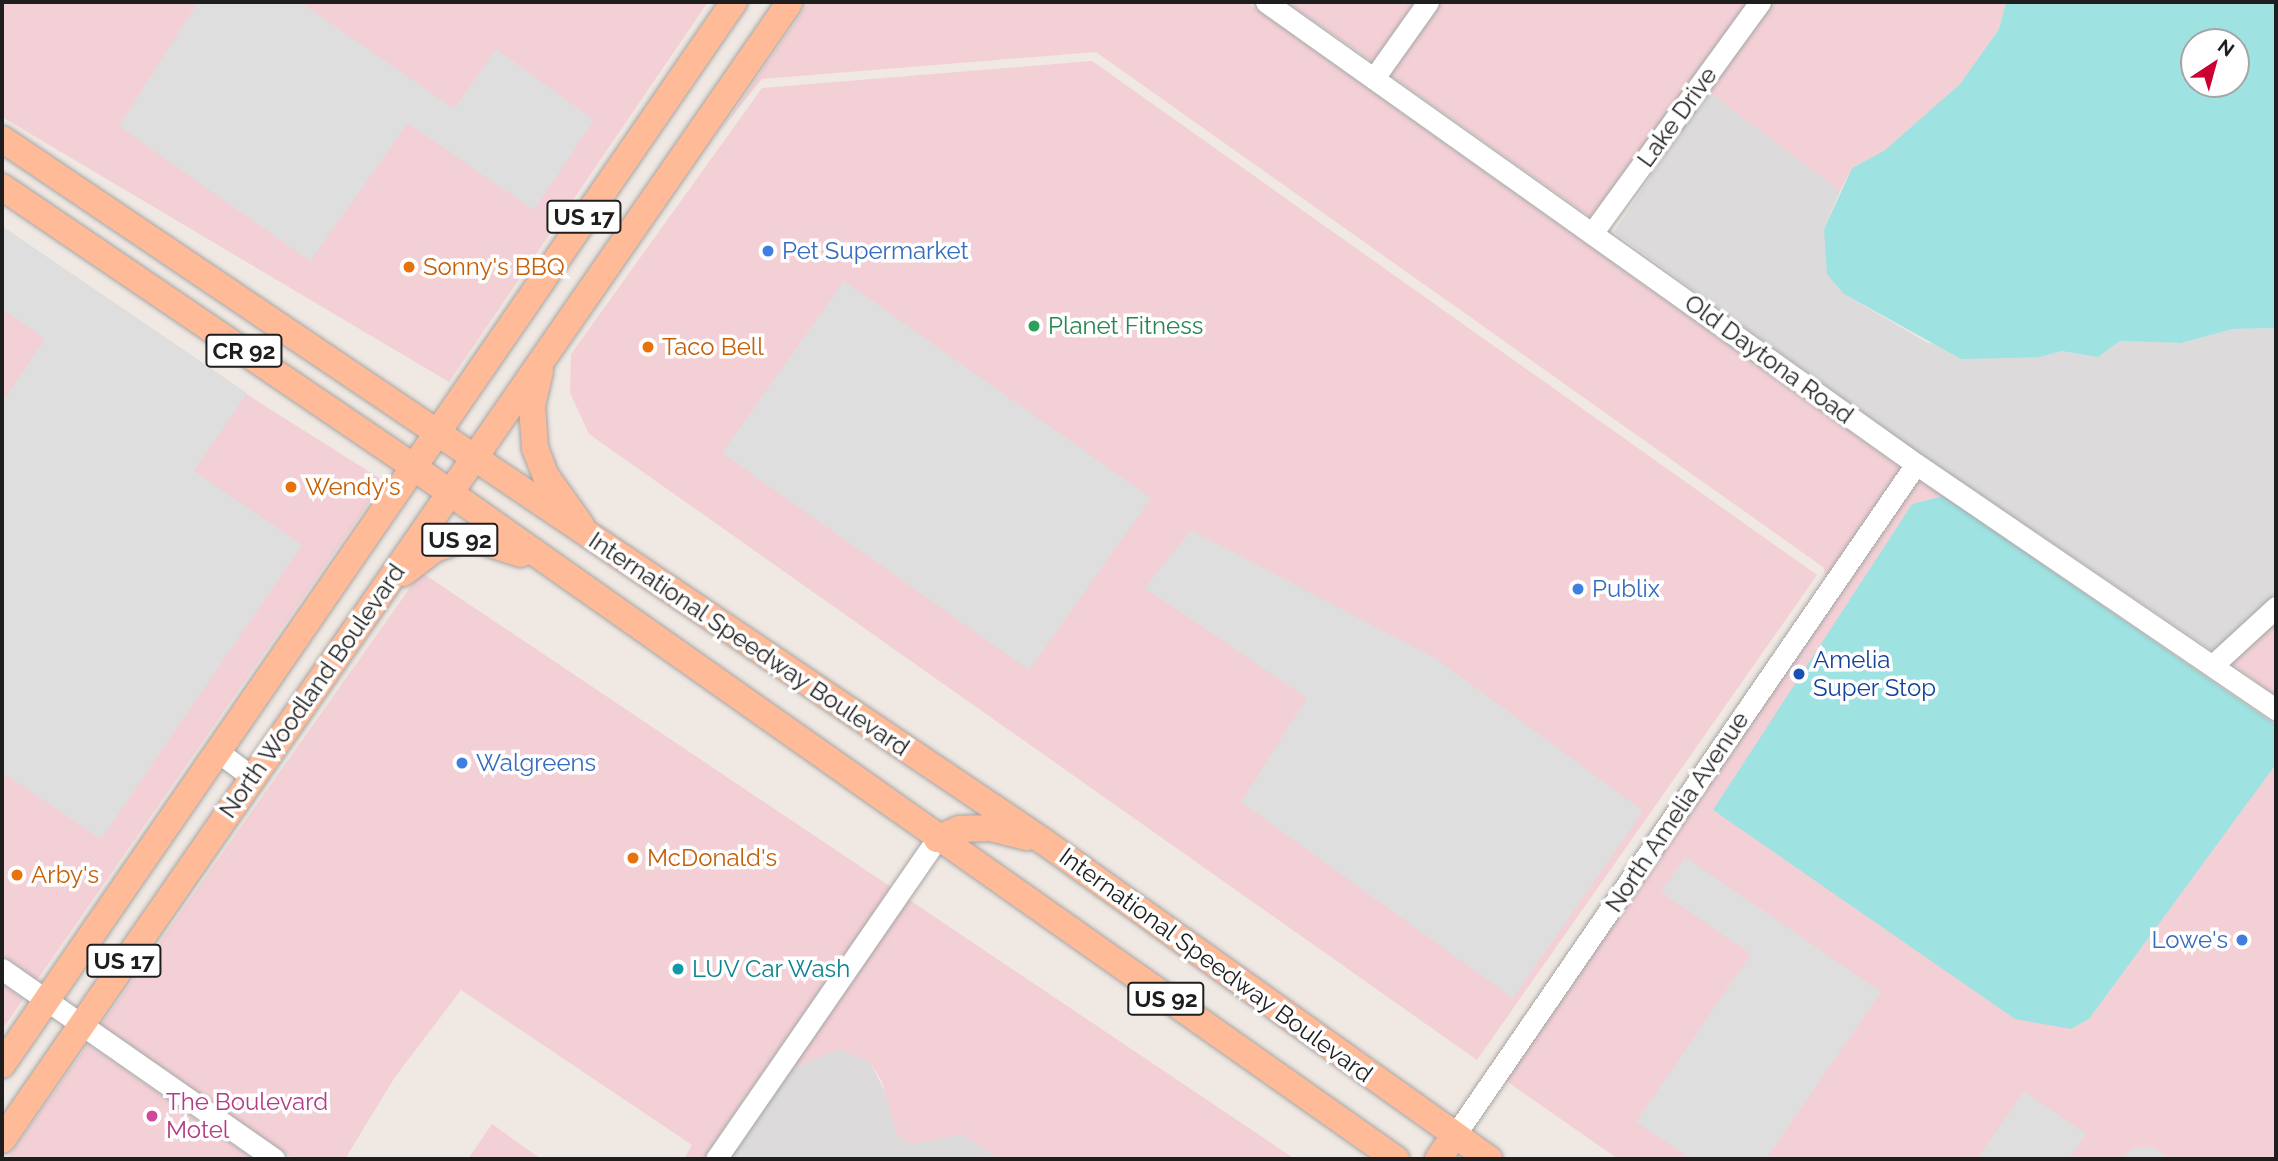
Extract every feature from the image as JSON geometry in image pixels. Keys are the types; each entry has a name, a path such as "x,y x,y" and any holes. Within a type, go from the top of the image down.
{"main road":[{"name":"North Woodland Boulevard","path":"2,1065 435,432 734,2"},
{"path":"765,2 769,33"},
{"name":"North Woodland Boulevard","path":"2,1140 790,2"},
{"name":"International Speedway Boulevard","path":"2,139 472,459 1043,841 1489,1159"},
{"name":"International Speedway Boulevard","path":"2,187 412,466 937,839 1396,1159"},
{"path":"76,237 84,194"},
{"path":"259,361 282,328"},
{"path":"544,355 532,406 535,448 546,476 590,538"},
{"name":"US 92","path":"388,584 435,549 460,540 478,540 543,561"},
{"path":"937,839 959,829 990,828 1043,841"},
{"name":"North Amelia Avenue","path":"1438,1159 1455,1135"}],"street":[{"name":"Old Daytona Road","path":"1266,2 1916,464 2276,710"},
{"path":"1374,78 1428,2"},
{"name":"Lake Drive","path":"1593,232 1760,2"},
{"name":"North Amelia Avenue","path":"1455,1135 1916,464"},
{"path":"2213,665 2276,607"},
{"path":"217,751 252,777"},
{"path":"716,1159 937,839"},
{"path":"2,969 274,1159"}],"shaded area":[{"path":"2,2 708,2 449,382 2,117"},
{"path":"198,2 300,2 454,109 496,49 594,120 534,210 408,123 310,261 119,126"},
{"path":"809,2 1246,2 1901,468 1826,577 1823,567 1096,52 762,79 720,131"},
{"path":"1287,2 1415,2 1373,62"},
{"path":"1441,2 1748,2 1591,217 1389,74"},
{"path":"1773,2 2006,2 1999,29 1960,84 1885,150 1852,168 1840,191 1708,91"},
{"path":"1092,61 1817,575 1477,1060 589,434 570,393 571,354 762,88"},
{"path":"1708,91 1840,191 1824,229 1844,294 1928,343 2040,357 2060,351 2098,357 2120,341 2181,343 2233,329 2276,328 2276,593 2213,651 1922,455 1614,232"},
{"path":"2,226 247,393 194,471 302,545 101,839 2,772 2,403 45,339 2,309"},
{"path":"2,240 384,481 37,980 2,955"},
{"path":"844,281 1151,498 1029,670 722,453"},
{"path":"1918,480 1943,496 1912,504 1714,811 2071,1029 2089,1019 2276,763 2276,1159 1618,1159 1505,1080"},
{"path":"1191,530 1438,660 1643,811 1513,998 1241,802 1307,698 1145,588"},
{"path":"421,572 891,887 703,1159 684,1159 692,1145 461,990 395,1077 345,1159 294,1159 101,1025"},
{"path":"2276,621 2276,696 2231,663"},
{"path":"1685,857 1881,992 1766,1159 1691,1159 1636,1122 1751,954 1661,892"},
{"path":"908,899 1295,1159 999,1159 962,1134 911,1144 897,1134 882,1082 870,1062 838,1049 789,1070"},
{"path":"2,984 23,999 2,1030"},
{"path":"88,1044 253,1159 7,1159"},
{"path":"838,1049 870,1062 911,1144 962,1134 999,1159 728,1159 789,1070"},
{"path":"2024,1091 2086,1134 2069,1159 1977,1159"},
{"path":"492,1124 541,1159 468,1159"},
{"path":"2134,1147 2153,1147 2170,1159 2121,1159"}],"water":[{"path":"2006,2 2276,2 2276,328 2233,329 2181,343 2120,341 2098,357 2061,351 2040,357 1961,359 1844,294 1827,274 1824,229 1852,168 1885,150 1960,84 1999,29"},
{"path":"1943,496 2276,725 2276,764 2089,1019 2071,1029 2015,1019 1713,810 1912,504"}],"place":[{"name":"Pet Supermarket","path":"768,251"},
{"name":"Sonny's BBQ","path":"409,267"},
{"name":"Planet Fitness","path":"1034,326"},
{"name":"Taco Bell","path":"648,347"},
{"name":"Wendy's","path":"291,487"},
{"name":"Publix","path":"1578,589"},
{"name":"Amelia Super Stop","path":"1799,674"},
{"name":"Walgreens","path":"462,763"},
{"name":"McDonald's","path":"633,858"},
{"name":"Arby's","path":"17,875"},
{"name":"Lowe's","path":"2242,940"},
{"name":"LUV Car Wash","path":"678,969"},
{"name":"The Boulevard Motel","path":"152,1116"}]}
